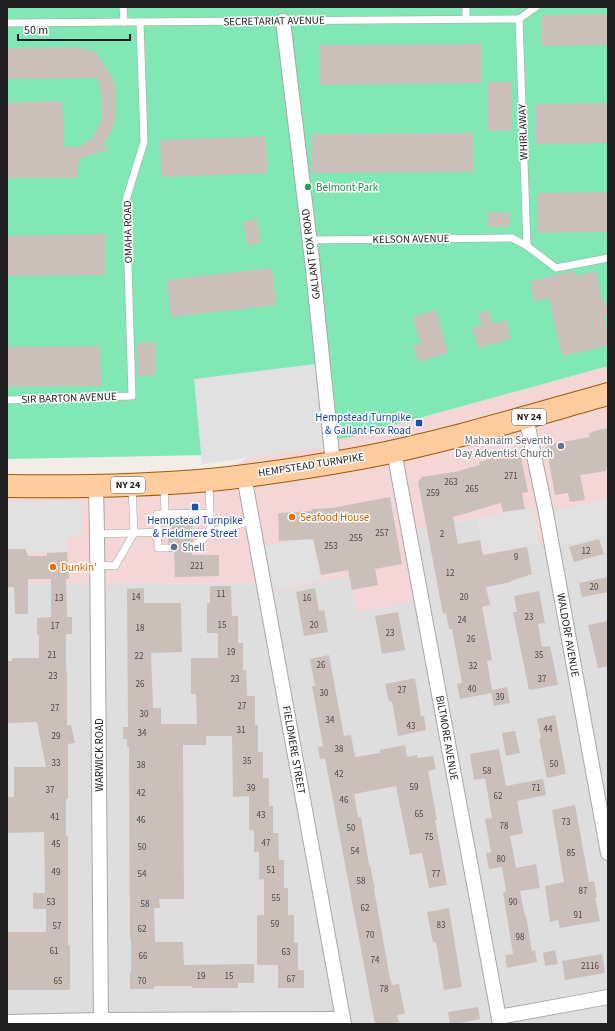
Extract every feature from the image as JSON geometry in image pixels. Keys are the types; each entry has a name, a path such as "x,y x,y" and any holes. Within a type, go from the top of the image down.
{"main road":[{"name":"HEMPSTEAD TURNPIKE","path":"7,486 132,485 209,480 334,463 450,438 608,394"}],"street":[{"name":"GALLANT FOX ROAD","path":"283,21 334,463"},
{"name":"WALDORF AVENUE","path":"526,418 546,513 608,853"},
{"name":"BILTMORE AVENUE","path":"394,451 499,1021"},
{"name":"FIELDMERE STREET","path":"244,476 344,1021"},
{"name":"WARWICK ROAD","path":"96,486 101,1022"},
{"path":"499,1021 608,997"},
{"path":"7,1022 344,1021"}],"lane":[{"path":"123,7 124,22"},
{"path":"466,7 466,19"},
{"path":"520,19 536,7"},
{"name":"SECRETARIAT AVENUE","path":"7,23 520,19"},
{"name":"WHIRLAWAY","path":"520,19 527,246"},
{"name":"OMAHA ROAD","path":"132,396 126,200 144,142 140,22"},
{"name":"KELSON AVENUE","path":"309,240 512,238 527,246"},
{"path":"527,246 556,268 608,258"},
{"name":"SIR BARTON AVENUE","path":"7,400 132,396"},
{"path":"209,480 211,532"},
{"path":"164,483 165,513"},
{"path":"97,565 115,566 134,533 132,485"},
{"path":"168,548 158,548 157,514 210,513"},
{"path":"193,532 211,532 252,521"},
{"path":"97,534 168,532"},
{"path":"192,548 211,532"}],"shaded area":[{"path":"315,364 327,447 202,464 194,379"},
{"path":"608,366 608,534 554,540 483,554 476,518 413,530 426,599 357,612 349,577 269,592 267,582 248,584 7,583 7,486 209,480 255,454 351,437"},
{"path":"608,498 608,534 556,546 548,512"},
{"path":"81,500 82,537 67,537 67,552 27,553 25,516 25,549 7,549 7,502"},
{"path":"533,508 539,543 483,554 477,518"},
{"path":"477,518 483,553 555,540 556,546 608,534 608,1024 7,1024 7,583 248,584 267,582 321,581 349,576 357,612 413,530"},
{"path":"317,537 317,556 321,581 265,591 257,547"}],"green space":[{"name":"Belmont Park","path":"7,7 608,7 608,366 351,437 255,454 7,459"}],"building":[{"path":"608,14 608,45 542,46 542,15"},
{"path":"482,44 482,83 320,85 319,45"},
{"path":"77,47 91,51 94,54 92,47 113,78 115,87 116,119 110,134 102,147 108,147 109,149 79,159 77,178 7,178 7,103 62,101 64,147 79,147 92,138 101,121 102,109 98,78 7,79 7,48"},
{"path":"487,82 512,82 512,131 488,131"},
{"path":"608,103 608,143 536,144 535,104"},
{"path":"474,133 474,172 312,173 312,134"},
{"path":"266,136 267,173 161,177 160,140"},
{"path":"608,192 608,232 537,233 537,193"},
{"path":"487,212 510,213 510,227 487,227"},
{"path":"257,219 261,243 247,245 243,222"},
{"path":"106,234 106,275 7,276 7,236"},
{"path":"272,268 276,305 171,317 167,280"},
{"path":"575,271 576,276 596,271 602,301 605,300 608,313 608,316 604,317 608,335 608,346 562,356 549,298 534,302 530,281"},
{"path":"436,310 448,353 418,362 413,346 420,344 413,317"},
{"path":"489,310 492,324 506,320 511,339 478,348 472,327 481,325 478,313"},
{"path":"155,342 155,375 138,376 137,343"},
{"path":"100,346 101,386 7,387 7,347"},
{"path":"608,428 608,468 606,471 580,475 585,500 570,502 568,493 555,495 546,445 590,437 589,433"},
{"path":"520,452 528,492 522,493 525,509 503,512 501,503 453,517 458,544 480,540 483,555 527,547 532,574 511,582 486,587 490,605 482,607 492,660 487,661 492,690 507,687 510,703 494,706 491,693 460,699 457,684 462,683 452,629 449,629 446,613 443,614 418,482 422,477 454,472 480,465 479,462 493,458 494,460"},
{"path":"390,497 402,564 375,569 378,585 352,590 348,570 321,575 313,539 279,541 278,513 312,511 311,509 332,508"},
{"path":"192,518 193,527 189,529 188,532 189,535 193,537 193,541 187,546 188,551 192,553 192,555 219,555 219,576 175,577 174,552 170,552 173,548 171,544 168,543 168,537 172,535 173,531 168,527 168,519"},
{"path":"599,539 604,554 574,562 569,547"},
{"path":"7,549 25,549 28,556 47,556 47,553 67,552 69,579 66,579 67,617 72,617 72,634 66,634 67,725 71,725 75,743 68,744 68,799 66,799 66,836 68,836 68,945 70,945 70,990 7,990 7,932 46,932 46,909 33,909 33,893 45,893 44,832 7,833 7,797 14,797 14,767 46,767 37,722 7,723 7,661 12,661 12,658 39,658 37,618 51,617 51,579 28,579 28,614 15,614 14,587 7,587"},
{"path":"608,577 608,592 582,597 579,583"},
{"path":"210,586 231,586 232,616 238,616 238,643 243,643 243,670 246,670 247,696 255,696 255,725 258,725 258,752 263,752 263,778 269,778 269,806 273,806 273,833 278,833 279,860 284,860 284,888 288,888 288,915 294,915 294,943 298,943 298,970 304,970 304,988 278,988 278,965 257,965 257,915 264,915 264,879 259,880 259,852 254,852 254,830 249,830 249,796 233,797 232,736 206,736 206,745 183,745 184,899 159,899 160,908 154,908 155,942 183,942 184,965 254,964 254,983 238,983 238,988 154,986 154,989 130,989 131,939 129,747 127,747 127,739 123,739 123,727 128,727 127,589 144,588 144,603 181,603 182,652 151,653 153,708 161,708 161,724 197,724 196,694 191,694 191,658 218,658 218,633 207,633 207,603 210,603"},
{"path":"315,588 319,611 324,610 328,632 304,636 296,592"},
{"path":"539,591 545,623 538,624 542,647 550,646 558,685 529,690 513,612 517,612 514,596"},
{"path":"398,612 405,650 382,654 375,616"},
{"path":"608,621 608,666 598,668 588,625"},
{"path":"329,655 344,736 351,735 355,757 380,753 380,750 405,745 407,757 417,755 417,758 433,756 436,769 428,771 447,885 429,888 422,853 410,855 396,786 354,794 358,817 361,817 390,978 392,985 399,984 405,1014 397,1015 399,1022 375,1024 325,758 320,759 318,747 323,746 312,686 315,686 310,659"},
{"path":"415,678 421,716 424,716 426,730 398,736 392,701 389,702 385,684"},
{"path":"555,715 566,774 547,778 539,739 541,738 537,719"},
{"path":"515,731 520,753 506,756 502,733"},
{"path":"499,749 506,786 543,779 546,795 517,801 523,833 510,836 516,868 536,864 540,888 520,891 532,951 535,950 537,962 507,968 505,955 513,954 503,892 506,891 502,867 489,869 486,853 491,852 485,819 492,818 485,778 474,780 470,754"},
{"path":"575,805 589,882 594,881 597,897 595,897 600,921 560,928 558,920 550,922 545,886 564,882 552,810"},
{"path":"449,908 462,987 444,990 436,942 433,943 427,912"},
{"path":"555,950 558,964 545,966 543,953"},
{"path":"602,954 605,973 565,980 562,961"},
{"path":"478,1007 480,1019 450,1024 448,1012"}],"place":[{"name":"Belmont Park","path":"308,187"},
{"name":"Hempstead Turnpike & Gallant Fox Road","path":"419,423"},
{"name":"Mahanaim Seventh Day Adventist Church","path":"561,446"},
{"name":"Hempstead Turnpike & Fieldmere Street","path":"195,507"},
{"name":"Seafood House","path":"292,517"},
{"name":"Shell","path":"174,547"},
{"name":"Dunkin'","path":"53,567"}]}
